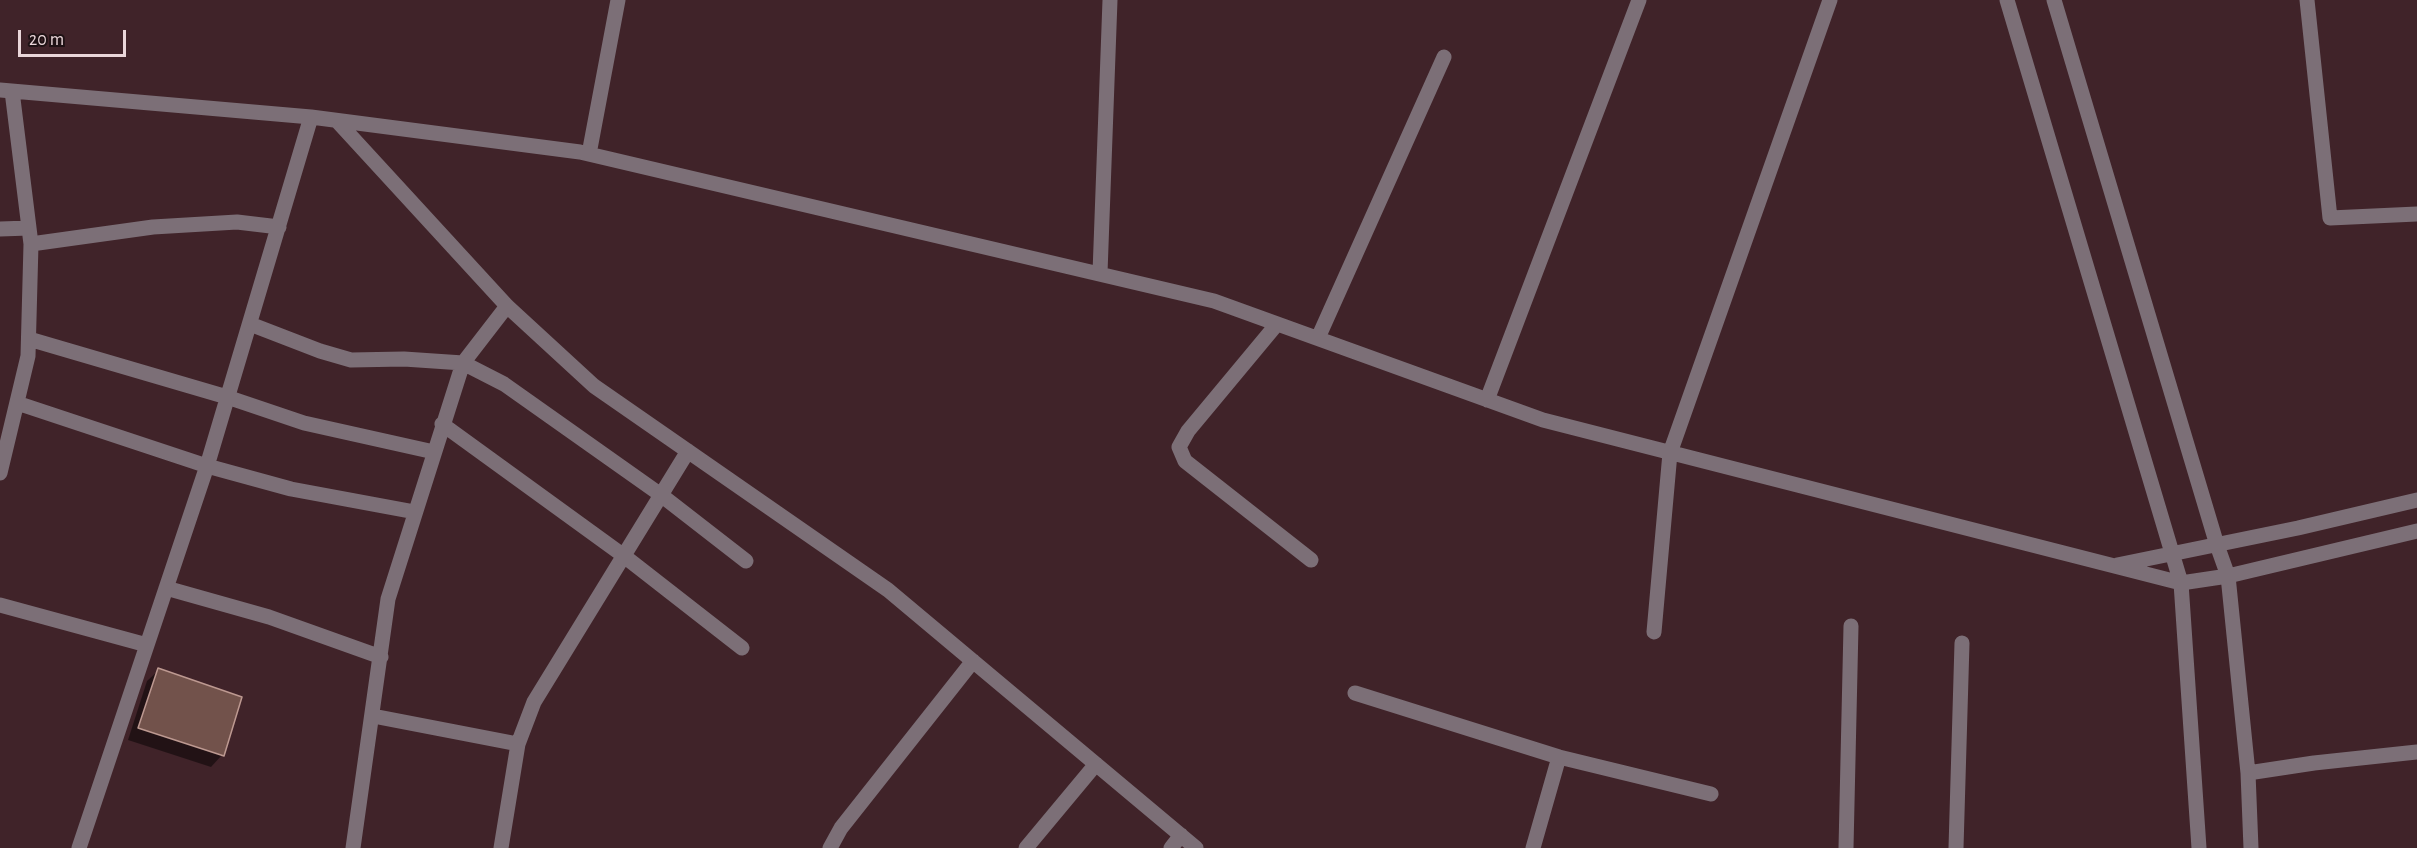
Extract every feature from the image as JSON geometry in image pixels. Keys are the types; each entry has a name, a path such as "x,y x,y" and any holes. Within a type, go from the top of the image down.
{"street":[{"path":"589,154 618,0"},
{"path":"1100,273 1110,0"},
{"path":"1486,400 1639,0"},
{"path":"1654,632 1670,453 1830,0"},
{"path":"2007,0 2181,584 2199,848"},
{"path":"2054,0 2228,576 2247,773 2251,848"},
{"path":"2307,0 2330,218 2417,214"},
{"path":"1318,338 1443,57"},
{"path":"0,473 28,356 31,244 6,90 311,117 589,154 1214,301 1543,420 2181,584 2228,576 2417,531"},
{"path":"79,848 207,466 311,117"},
{"path":"338,122 507,306 594,386 888,590 1196,848"},
{"path":"31,244 153,227 237,222 279,227"},
{"path":"0,229 29,228"},
{"path":"353,848 388,599 463,363 507,306"},
{"path":"250,324 320,351 351,360 404,359 463,363 504,384 661,495 747,561"},
{"path":"1277,324 1188,431 1179,447 1185,461 1311,560"},
{"path":"29,339 227,397 304,423 434,452"},
{"path":"17,403 207,466 291,489 415,512"},
{"path":"442,424 624,556 742,648"},
{"path":"501,848 518,744 534,702 688,451"},
{"path":"2114,566 2417,500"},
{"path":"166,588 269,617 381,657"},
{"path":"0,605 147,645"},
{"path":"1846,848 1851,626"},
{"path":"1956,848 1962,643"},
{"path":"830,848 841,828 973,661"},
{"path":"1355,693 1559,757 1711,794"},
{"path":"373,716 518,744"},
{"path":"2247,773 2417,752"},
{"path":"1533,848 1559,757"},
{"path":"1026,848 1096,764"},
{"path":"1171,848 1180,835"}],"building":[{"path":"158,668 242,697 224,756 138,728"}]}
